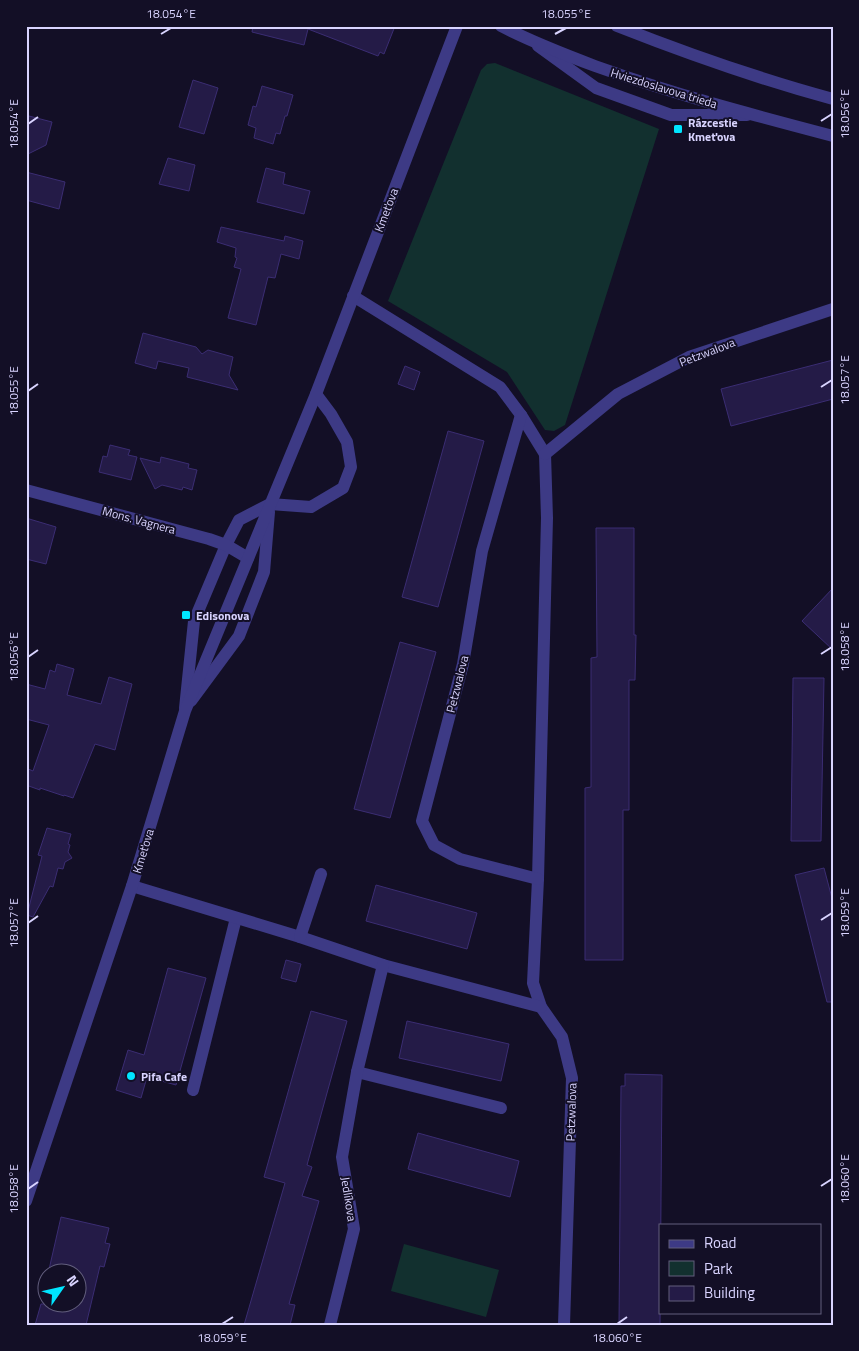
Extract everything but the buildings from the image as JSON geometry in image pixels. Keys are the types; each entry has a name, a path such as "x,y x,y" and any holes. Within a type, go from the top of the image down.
{"street":[{"name":"Kmeťova","path":"26,1201 132,886 184,711 316,394 457,26"},
{"name":"Hviezdoslavova trieda","path":"501,26 534,43 641,83 833,136"},
{"path":"618,26 677,50 788,87 833,98"},
{"path":"534,43 596,88 671,115 753,115"},
{"name":"Petzwalova","path":"353,296 500,387 521,415 545,454 547,518 538,879 533,983 541,1007 562,1037 572,1078 564,1325"},
{"name":"Petzwalova","path":"545,454 618,394 689,357 833,309"},
{"path":"184,711 194,621 226,545 239,520 270,504 312,508 343,488 351,467 347,442 332,414 316,394"},
{"name":"Petzwalova","path":"521,415 482,551 463,664 422,821 434,845 460,859 538,879"},
{"name":"Mons. Vagnera","path":"26,490 209,539 226,545 248,558"},
{"path":"184,711 239,636 264,572 270,504"},
{"path":"300,938 321,874"},
{"path":"132,886 383,965 541,1007"},
{"path":"193,1090 236,918"},
{"name":"Jedlíkova","path":"330,1325 354,1229 342,1158 357,1072 383,965"},
{"path":"357,1072 501,1108"}],"green space":[{"path":"495,63 659,129 565,425 554,431 545,430 507,372 388,301 481,70 487,64"},
{"path":"404,1244 499,1270 486,1317 391,1291"}],"place":[{"name":"Rázcestie Kmeťova","path":"678,129"},
{"name":"Edisonova","path":"186,615"},
{"name":"Pifa Cafe","path":"131,1076"}]}
